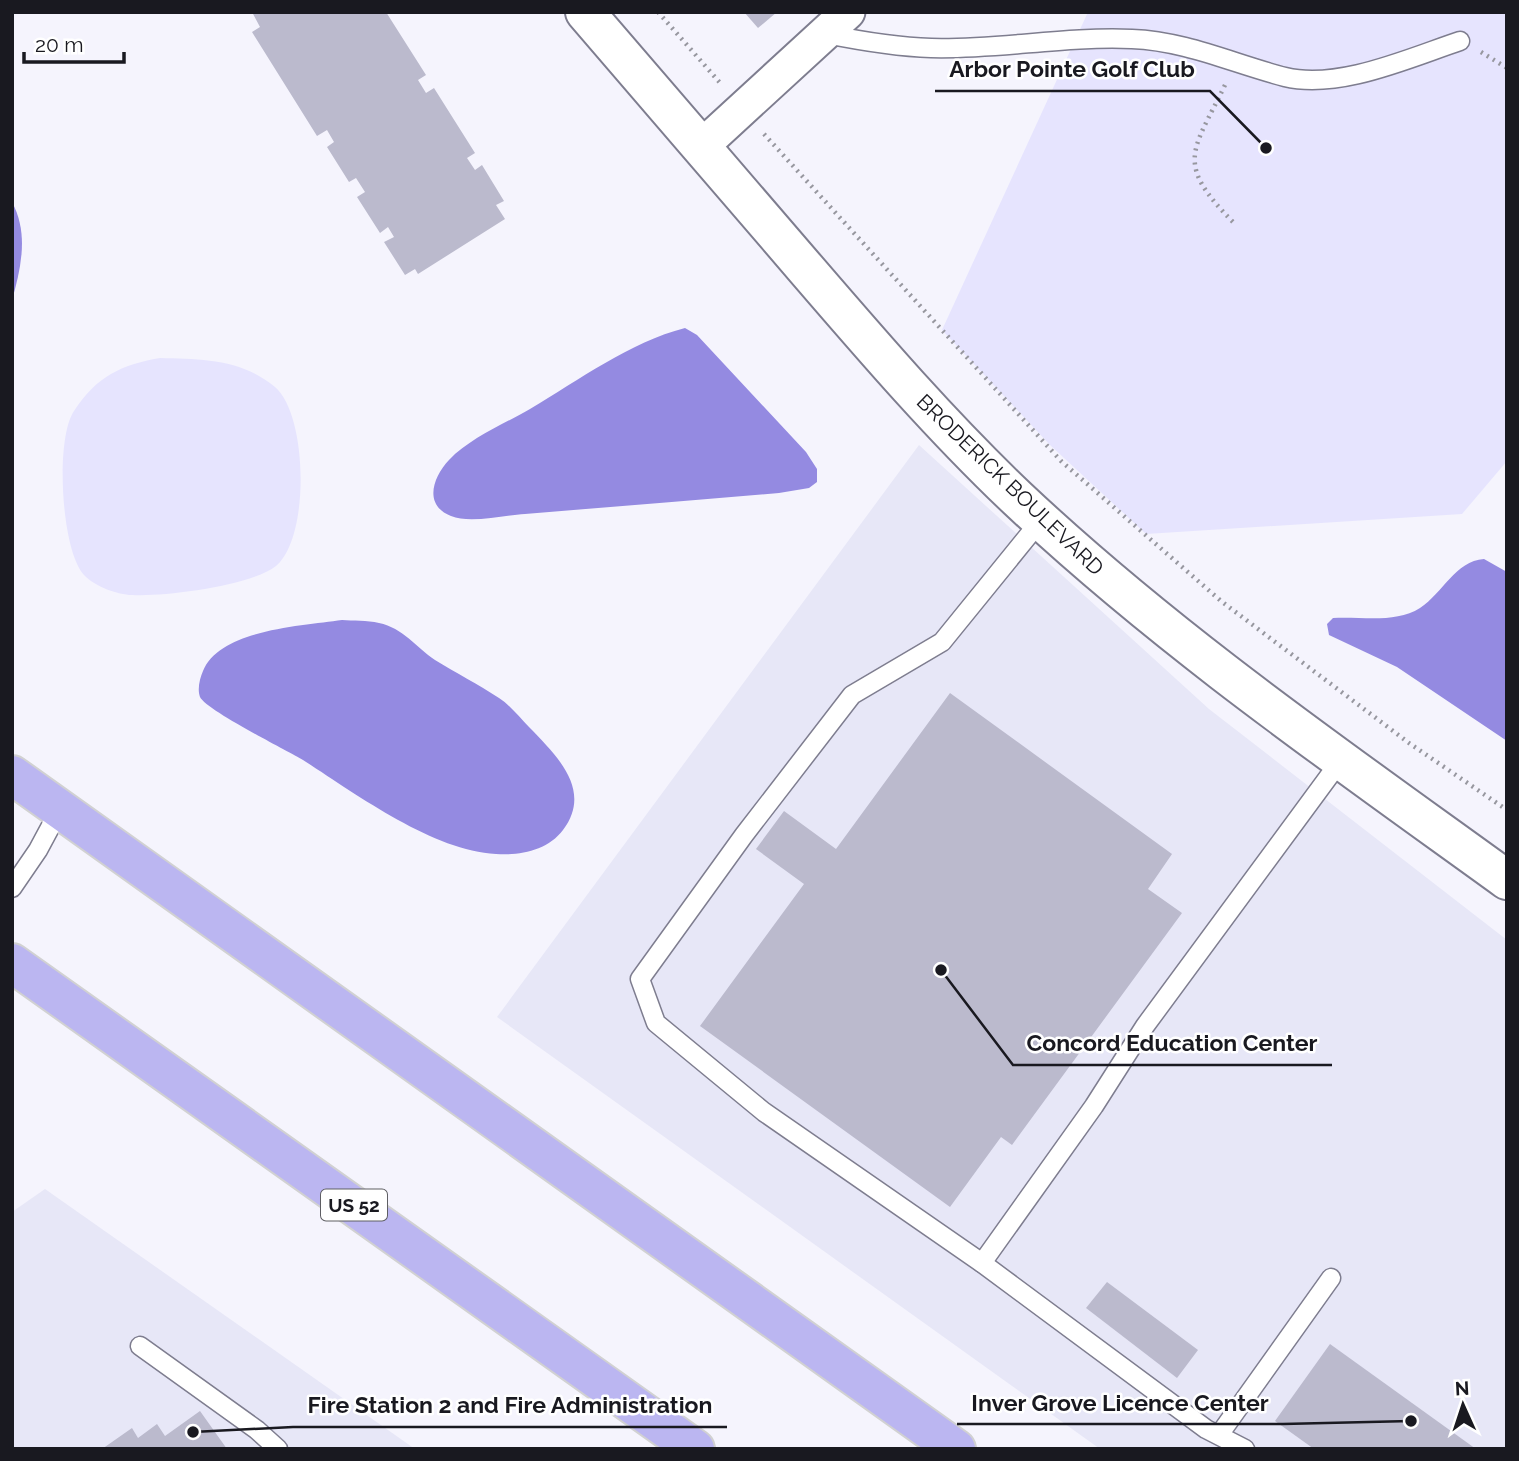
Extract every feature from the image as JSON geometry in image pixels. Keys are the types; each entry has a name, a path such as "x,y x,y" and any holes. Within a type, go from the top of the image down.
{"highway":[{"path":"12,775 956,1449"},
{"name":"US 52","path":"12,963 695,1449"}],"street":[{"name":"BRODERICK BOULEVARD","path":"585,12 944,426 1041,520 1168,628 1341,760 1507,880"},
{"path":"701,147 837,23"}],"lane":[{"path":"837,23 878,44 932,48 1056,40 1134,39 1204,50 1236,63 1264,68 1286,77 1346,76 1389,67 1460,41"},
{"path":"1041,520 943,642 852,695 744,835 640,979 656,1023 764,1112 982,1263 1206,1429 1245,1449"},
{"path":"982,1263 1094,1106 1144,1026 1341,760"},
{"path":"12,888 38,850 60,809"},
{"path":"1219,1435 1331,1278"},
{"path":"140,1346 257,1430 278,1449"}],"path":[{"path":"658,12 890,276 1061,461 1221,601 1409,743 1507,810"},
{"path":"1236,63 1197,137 1194,155 1196,172 1205,188 1236,224"}],"shaded area":[{"path":"1088,12 1507,12 1507,461 1462,514 1146,534 1050,445 942,330"},
{"path":"12,202 20,226 22,251 12,300"},
{"path":"685,328 697,335 806,452 817,469 817,482 809,488 779,493 477,519 451,516 437,505 434,498 435,482 443,467 457,452 625,352 644,342"},
{"path":"160,358 220,362 249,371 275,387 286,402 294,423 301,476 299,504 295,530 287,551 276,566 264,573 207,589 126,595 94,583 84,575 76,562 70,543 63,494 64,445 74,411 92,389 111,374 133,364"},
{"path":"919,445 1209,709 1507,940 1507,1449 1100,1449 497,1017"},
{"path":"1484,559 1507,572 1507,741 1397,667 1329,635 1327,624 1333,618 1389,618 1410,613 1428,602 1465,565"},
{"path":"342,620 388,625 409,638 435,660 511,708 560,762 573,787 571,815 557,837 542,847 514,854 496,854 447,843 396,819 303,760 216,711 200,697 199,687 203,671 212,657 226,646 264,632"},
{"path":"45,1189 415,1449 12,1449 12,1212"}],"building":[{"path":"252,12 386,12 426,75 418,80 426,93 434,88 475,153 467,158 475,170 482,165 504,201 496,205 505,219 418,274 415,269 405,275 384,242 394,237 388,227 380,233 357,197 365,192 356,178 349,182 327,147 334,142 327,130 317,136 252,32 260,27"},
{"path":"744,12 777,12 758,28"},
{"path":"950,693 1172,854 1148,889 1182,913 1012,1145 1001,1137 950,1207 700,1026 804,884 756,849 784,811 836,849"},
{"path":"1107,1282 1198,1350 1177,1378 1086,1308"},
{"path":"1330,1344 1476,1449 1314,1449 1275,1421"},
{"path":"200,1411 227,1449 102,1449 132,1428 138,1438 157,1424 165,1436"}],"place":[{"name":"Arbor Pointe Golf Club","path":"1266,148"},
{"name":"Concord Education Center","path":"941,970"},
{"name":"Inver Grove Licence Center","path":"1411,1421"},
{"name":"Fire Station 2 and Fire Administration","path":"193,1432"}]}
